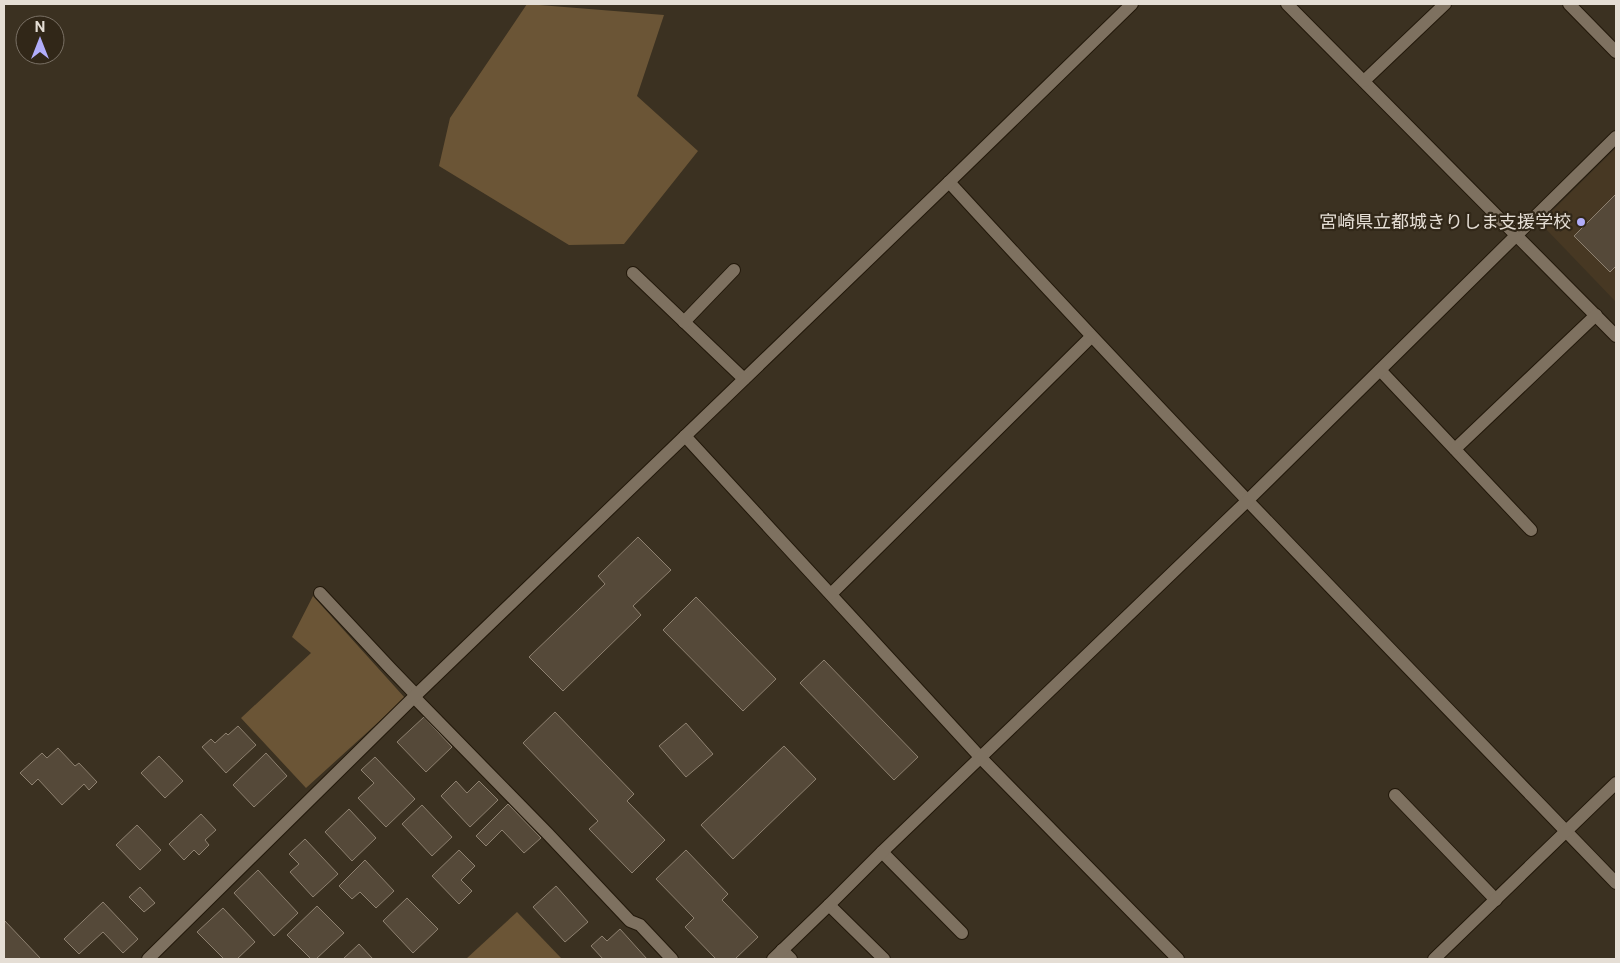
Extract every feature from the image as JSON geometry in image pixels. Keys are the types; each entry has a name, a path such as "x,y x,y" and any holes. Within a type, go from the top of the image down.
{"street":[{"path":"148,959 415,696 1132,4"},
{"path":"1287,4 1616,336"},
{"path":"1364,81 1445,4"},
{"path":"1569,4 1616,52"},
{"path":"773,959 787,955 829,905 882,852 1247,501 1516,234 1616,138"},
{"path":"949,182 1247,501 1616,883"},
{"path":"684,322 734,270"},
{"path":"633,273 744,378"},
{"path":"1455,449 1596,315"},
{"path":"830,594 1092,337"},
{"path":"1380,370 1531,530"},
{"path":"685,436 981,758 1178,959"},
{"path":"320,594 630,921 640,925 672,959"},
{"path":"1434,959 1616,783"},
{"path":"1395,795 1496,900"},
{"path":"882,852 962,933"},
{"path":"829,905 884,959"}],"shaded area":[{"path":"527,4 664,15 637,96 698,151 624,244 569,245 439,166 450,118"},
{"name":"宮崎県立都城きりしま支援学校","path":"1616,148 1616,302 1545,228 1547,216"},
{"path":"313,596 405,698 306,788 241,718 311,653 292,637"},
{"path":"517,912 562,959 466,959"}],"building":[{"path":"1616,194 1616,266 1610,272 1574,236"},
{"path":"638,537 671,570 633,606 641,615 563,691 529,657 605,584 598,576"},
{"path":"696,597 776,679 743,711 663,630"},
{"path":"824,660 918,757 894,780 800,683"},
{"path":"555,712 634,794 627,801 665,840 632,873 589,829 598,821 523,743"},
{"path":"424,717 452,747 426,772 397,742"},
{"path":"686,723 713,754 686,777 659,746"},
{"path":"238,726 256,745 226,773 202,747 211,739 215,743 226,733 228,735"},
{"path":"784,746 816,779 733,859 701,825"},
{"path":"58,748 75,766 79,763 97,782 89,790 84,784 62,805 38,779 32,785 20,773 42,753 47,758"},
{"path":"266,753 287,776 254,807 233,785"},
{"path":"159,756 183,781 165,798 141,773"},
{"path":"375,757 415,799 386,827 358,798 374,783 361,770"},
{"path":"456,781 467,793 479,781 498,800 470,827 441,796"},
{"path":"508,804 541,838 524,853 502,830 486,846 476,836"},
{"path":"422,805 452,837 432,856 402,824"},
{"path":"349,809 376,838 352,861 325,832"},
{"path":"201,814 216,830 205,840 209,845 199,855 194,850 184,860 169,844"},
{"path":"137,825 161,850 140,870 116,845"},
{"path":"305,839 338,874 313,897 290,872 299,864 289,854"},
{"path":"459,850 475,866 461,880 472,891 459,904 432,876"},
{"path":"686,850 728,894 722,900 758,937 735,959 716,959 685,927 694,918 656,879"},
{"path":"365,860 394,891 376,908 360,892 352,899 339,886"},
{"path":"258,870 298,913 274,936 234,893"},
{"path":"556,886 588,922 565,942 533,907"},
{"path":"140,887 155,903 144,912 129,897"},
{"path":"407,898 438,929 413,953 383,921"},
{"path":"103,902 138,939 123,953 103,932 79,954 64,939"},
{"path":"317,906 344,933 316,959 311,959 287,935"},
{"path":"223,908 255,942 237,959 224,959 197,932"},
{"path":"4,920 41,959 4,959"},
{"path":"620,929 647,959 603,959 591,946 602,936 607,941"},
{"path":"359,944 373,959 343,959"}],"place":[{"name":"宮崎県立都城きりしま支援学校","path":"1581,222"}]}
